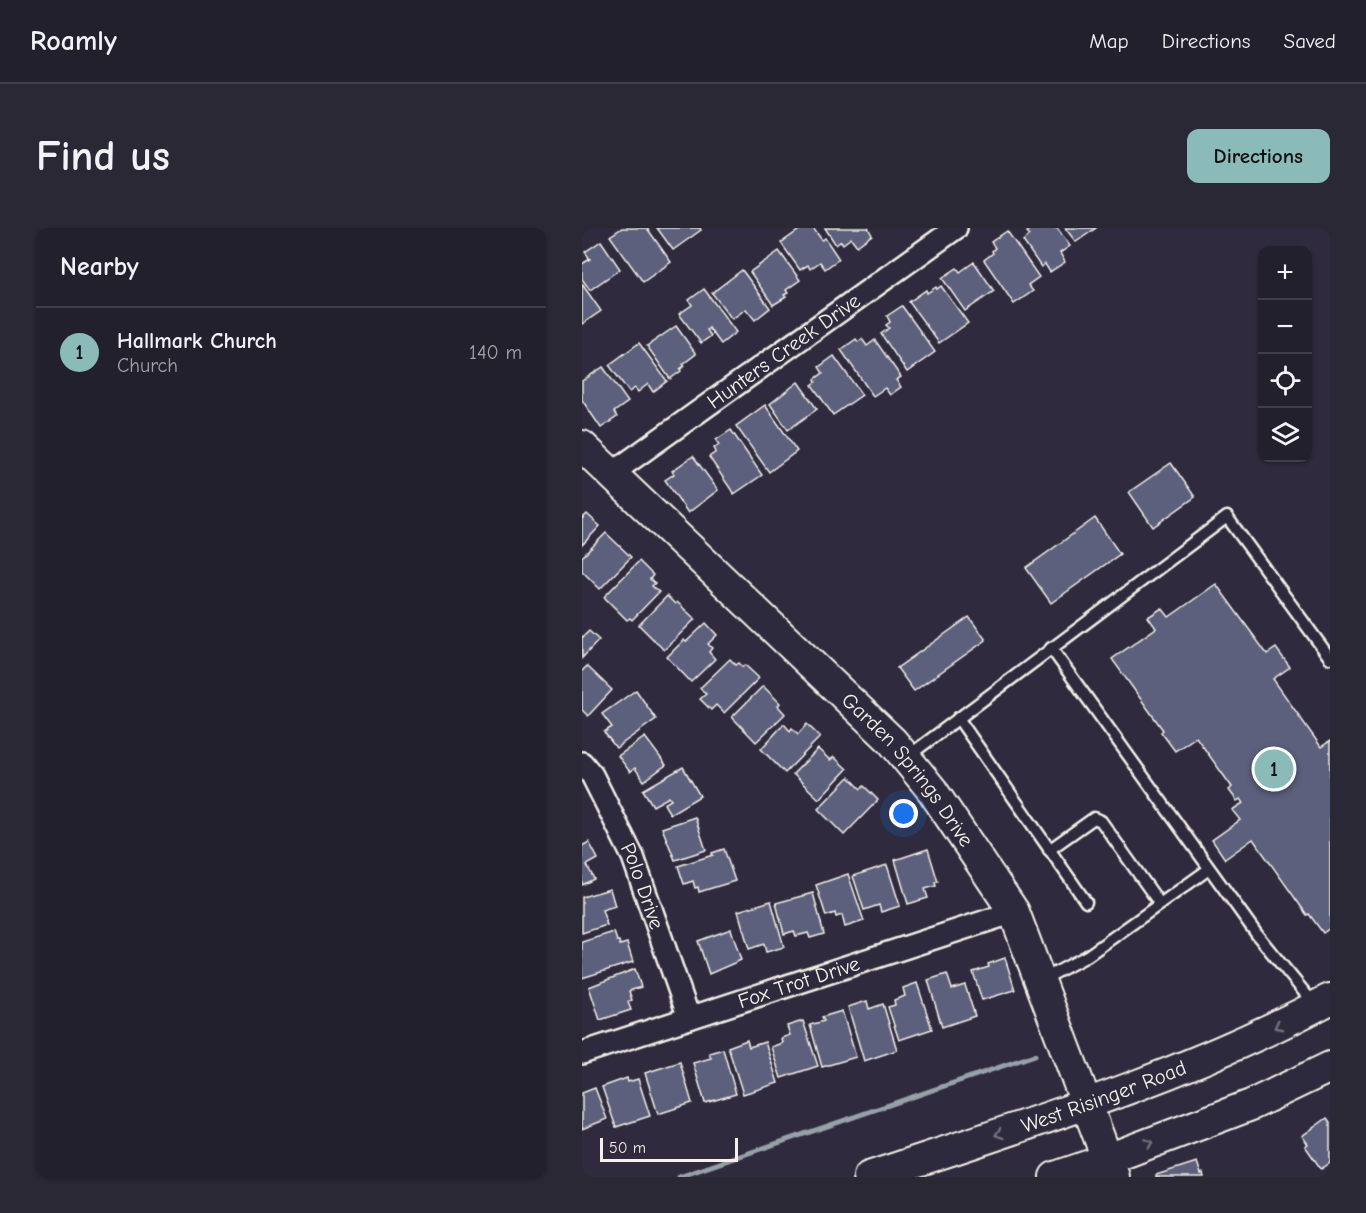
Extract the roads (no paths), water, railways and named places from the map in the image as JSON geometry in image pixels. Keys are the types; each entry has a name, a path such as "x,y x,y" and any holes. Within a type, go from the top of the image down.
{"street":[{"name":"Hunters Creek Drive","path":"611,474 956,228"},
{"name":"Garden Springs Drive","path":"582,446 891,741 932,790 1014,912 1111,1168"},
{"name":"Polo Drive","path":"582,763 592,775 633,856 689,1018"},
{"name":"Fox Trot Drive","path":"582,1053 1014,912"},
{"name":"West Risinger Road","path":"869,1177 1166,1075 1263,1034 1323,1002"},
{"path":"1055,1177 1111,1168 1330,1067"}],"lane":[{"path":"905,758 1227,516 1330,658"},
{"path":"1051,648 1258,936 1323,1002"},
{"path":"958,718 1086,902"},
{"path":"1049,850 1094,818 1101,821 1160,904"},
{"path":"1040,981 1087,956 1209,869"}],"waterway":[{"path":"679,1177 1035,1055"}],"place":[{"name":"Hallmark Church","path":"1274,769"}]}
